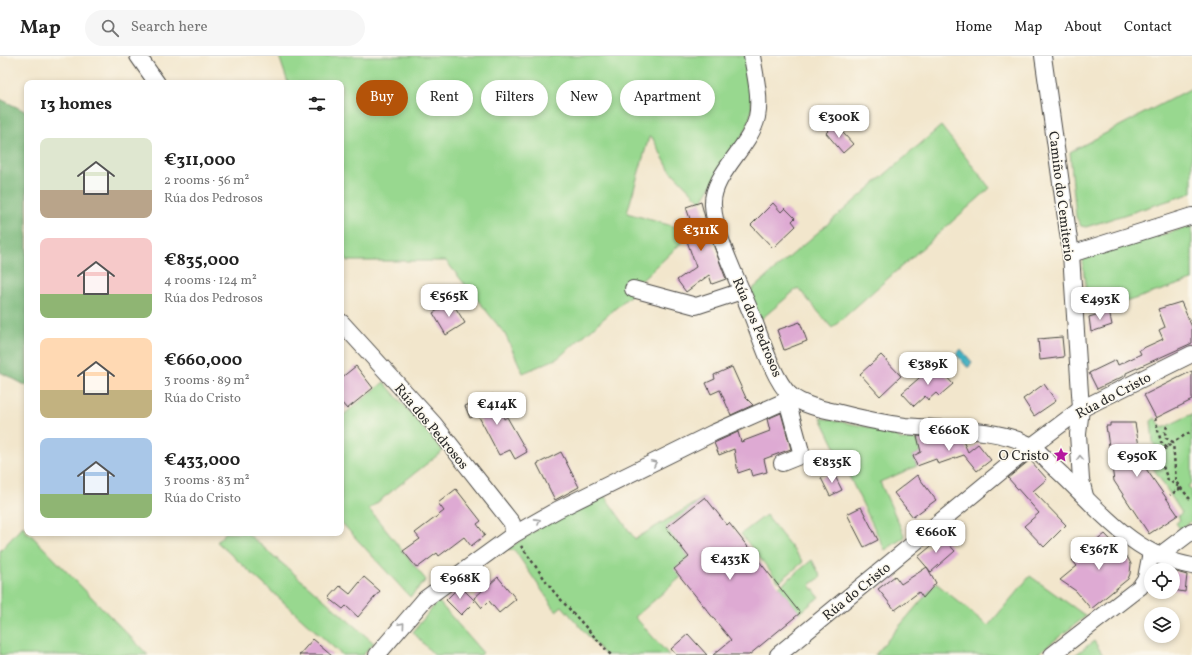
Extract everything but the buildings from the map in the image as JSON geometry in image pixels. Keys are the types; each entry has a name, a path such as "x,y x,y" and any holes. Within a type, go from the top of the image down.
{"street":[{"path":"138,56 154,80"},
{"name":"Rúa dos Pedrosos","path":"752,56 758,107 757,119 748,138 719,182 713,202 715,218 742,291 776,374 790,395 804,403 866,419 904,426 988,433 1004,436 1032,446"},
{"name":"Camiño do Cemiterio","path":"1043,56 1070,254 1082,409 1079,442 1081,480 1085,496"},
{"path":"1070,254 1192,216"},
{"path":"633,289 696,306 742,291"},
{"name":"Rúa dos Pedrosos","path":"344,325 434,424 512,523 513,535"},
{"name":"Rúa do Cristo","path":"778,655 1032,446 1082,409 1192,354"},
{"path":"782,462 802,454 788,404 790,395"},
{"path":"377,655 425,599 513,535 556,510 713,433 783,402 790,395"},
{"path":"1032,446 1085,496 1116,529 1155,554 1174,563 1192,566"},
{"path":"1052,655 1140,588 1146,578 1155,554 1192,531"}],"path":[{"path":"1155,418 1161,442 1167,448"},
{"path":"1167,426 1165,432 1166,438 1173,442"},
{"path":"1159,454 1173,442 1192,431"},
{"path":"1173,442 1176,482 1190,499"},
{"path":"1161,461 1168,480 1181,488"},
{"path":"1170,495 1181,488"},
{"path":"513,535 554,592 611,655"}],"green space":[{"path":"279,56 748,56 752,110 747,128 701,202 669,169 652,137 649,137 627,213 693,232 637,285 631,295 558,358 523,373 505,334 446,261 347,261 344,252 344,80 287,80"},
{"path":"1192,88 1192,192 1086,227 1081,226 1076,217 1070,152"},
{"path":"0,99 24,111 24,384 0,372"},
{"path":"941,126 990,188 832,328 798,288 760,320 749,292"},
{"path":"1192,226 1192,280 1089,314 1082,258"},
{"path":"384,382 443,451 369,509 426,580 410,597 344,525 344,415"},
{"path":"1192,414 1192,483 1188,486 1192,491 1192,521 1180,529 1176,523 1180,520 1178,516 1182,513 1150,463 1161,460 1153,442 1151,421 1155,418 1163,428"},
{"path":"821,418 894,432 901,440 917,439 921,452 913,456 917,466 880,482 905,537 885,550"},
{"path":"603,494 635,539 705,497 666,528 689,557 681,577 635,617 669,655 605,655 562,606 556,611 515,551 508,549 559,514"},
{"path":"766,515 803,562 779,582 741,534"},
{"path":"23,526 24,536 32,536 148,655 0,655 0,551"},
{"path":"222,536 250,536 374,643 363,655 342,655 217,542"},
{"path":"812,560 821,577 810,585 819,597 800,613 779,587"},
{"path":"1030,576 1086,616 1036,655 875,655 936,583 988,626"},
{"path":"438,601 483,653 481,655 434,655 413,632"},
{"path":"1094,641 1103,655 1075,655"}],"water":[{"path":"961,349 972,362 969,367 967,367 956,354"}],"place":[{"name":"O Cristo","path":"1061,455"}]}
